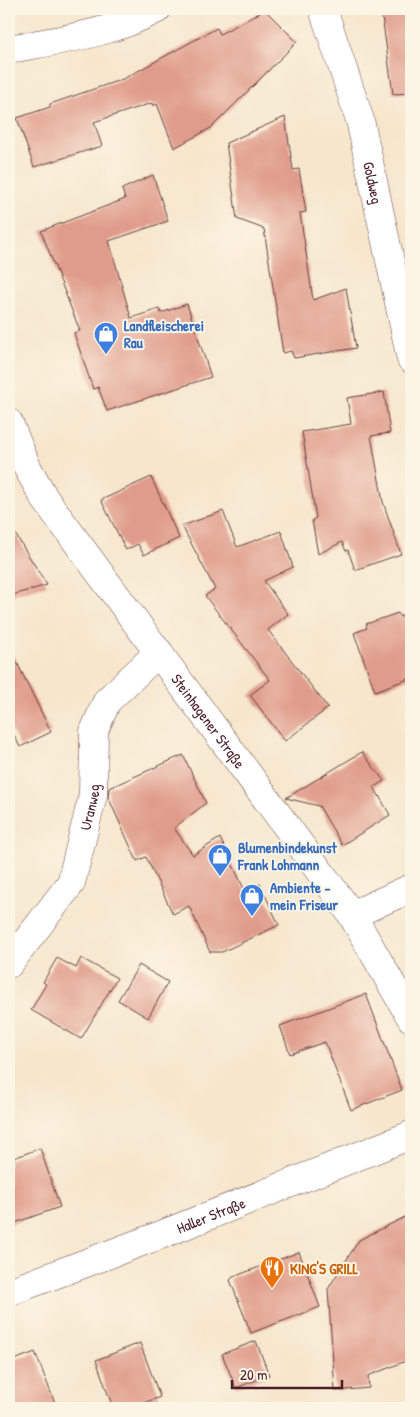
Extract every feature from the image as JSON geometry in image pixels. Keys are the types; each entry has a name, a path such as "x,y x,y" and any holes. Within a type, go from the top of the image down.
{"street":[{"path":"9,49 82,36 141,18 157,9"},
{"name":"Goldweg","path":"323,9 360,120 411,359"},
{"name":"Steinhagener Straße","path":"9,423 18,471 45,499 88,560 159,652 352,915 411,1018"},
{"name":"Uranweg","path":"9,964 71,883 94,795 94,731 107,701 159,652"},
{"path":"352,915 411,888"},
{"name":"Haller Straße","path":"9,1292 209,1216 411,1135"}],"building":[{"path":"381,9 411,9 411,93 393,94"},
{"path":"265,10 297,42 211,128 174,148 157,104 153,106 152,103 94,122 102,146 34,167 17,118 50,107 50,104 123,79 217,28 220,34"},
{"path":"285,117 293,170 299,169 306,212 300,213 313,300 346,288 356,348 294,358 291,351 283,353 264,229 237,219 226,143"},
{"path":"153,175 168,221 109,241 131,318 159,309 161,313 187,304 211,377 107,411 98,387 93,389 74,333 80,331 41,231 125,199 122,189"},
{"path":"384,392 390,433 371,436 383,502 401,554 355,570 348,550 346,551 342,542 318,554 312,520 316,518 302,432 351,424 347,398"},
{"path":"151,477 179,538 144,555 138,544 126,550 101,500"},
{"path":"223,511 237,547 281,531 293,567 264,581 288,614 268,630 328,708 285,741 250,695 270,680 205,596 215,589 182,526"},
{"path":"9,524 47,585 9,596"},
{"path":"411,612 411,678 375,691 354,633 367,628 366,624 398,613 400,617"},
{"path":"9,646 51,732 20,747 9,725"},
{"path":"362,752 384,781 374,787 390,815 342,845 319,806 286,798"},
{"path":"183,755 206,803 174,828 193,855 220,838 245,891 260,884 279,925 222,952 210,952 189,906 173,914 146,857 137,861 108,797 109,788"},
{"path":"57,958 76,968 81,958 117,978 81,1039 31,1010 46,984 43,982"},
{"path":"139,965 168,982 148,1018 118,1000"},
{"path":"366,994 402,1090 351,1110 325,1042 290,1054 280,1026"},
{"path":"40,1148 60,1207 9,1225 9,1160"},
{"path":"411,1214 411,1359 368,1376 369,1388 335,1391 328,1289 359,1240"},
{"path":"299,1252 320,1307 251,1333 230,1280 233,1277"},
{"path":"256,1341 269,1375 236,1388 222,1354"},
{"path":"140,1343 160,1397 130,1408 113,1408 96,1360"},
{"path":"35,1352 57,1408 9,1408 9,1362"}],"place":[{"name":"Landfleischerei Rau","path":"106,355"},
{"name":"Blumenbindekunst Frank Lohmann","path":"220,877"},
{"name":"Ambiente - mein Friseur","path":"252,917"},
{"name":"KING'S GRILL","path":"272,1289"}]}
